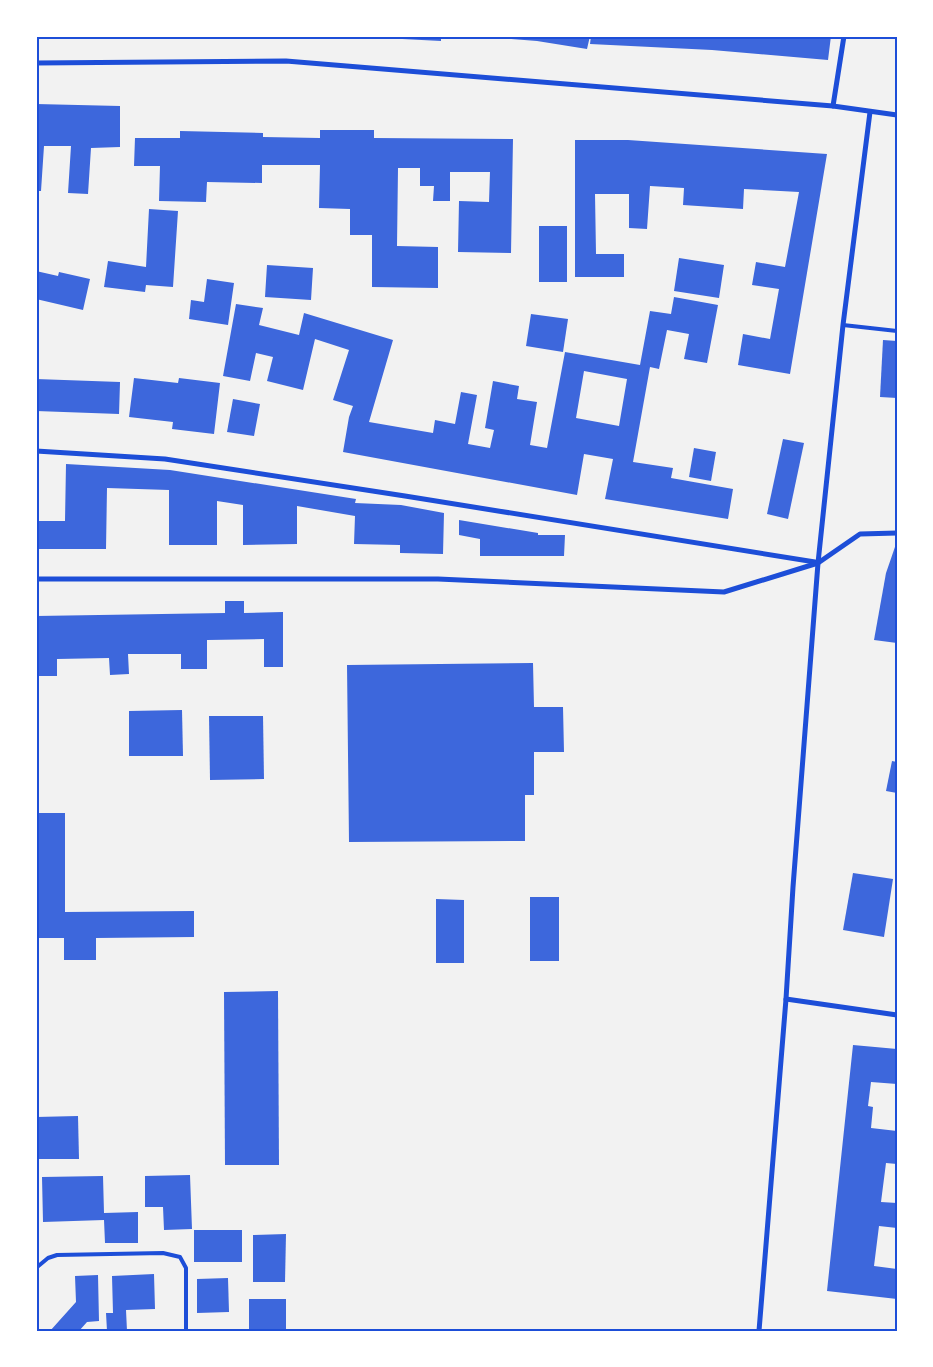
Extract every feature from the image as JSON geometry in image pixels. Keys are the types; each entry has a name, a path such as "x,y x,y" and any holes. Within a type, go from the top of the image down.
{"street":[{"path":"833,106 844,36"},
{"path":"36,63 286,61 833,106 897,115"},
{"path":"759,1331 818,563 843,325 870,112"},
{"path":"36,452 165,459 818,563"},
{"path":"36,579 438,579 724,592 818,563 860,534 897,533"},
{"path":"786,999 897,1015"}],"lane":[{"path":"843,325 897,331"},
{"path":"36,1268 48,1258 57,1255 163,1253 180,1257 186,1268 186,1331"}],"building":[{"path":"383,36 441,36 441,41 383,38"},
{"path":"499,36 590,36 587,49 537,41 499,38"},
{"path":"591,36 831,36 828,60 712,50 590,44"},
{"path":"36,104 120,106 120,147 91,148 88,194 68,193 71,146 44,146 41,191 36,191"},
{"path":"320,130 374,130 374,138 513,139 511,253 458,252 459,201 489,202 490,172 450,172 450,201 433,201 434,186 420,186 420,168 398,168 397,246 438,247 438,288 372,287 372,235 350,235 350,209 319,208 320,165 262,165 262,183 207,182 206,202 159,201 160,166 134,166 135,138 180,138 180,131 263,133 263,137 320,138"},
{"path":"575,140 628,140 827,154 790,374 738,365 743,334 770,339 779,289 752,285 756,262 785,267 799,192 744,189 743,209 683,205 684,188 650,186 647,229 629,228 629,194 595,194 596,254 624,254 624,277 575,277"},
{"path":"149,209 178,211 173,287 146,285 145,292 104,287 108,261 146,267"},
{"path":"539,226 567,226 567,282 539,282"},
{"path":"679,258 724,265 719,298 674,291"},
{"path":"267,265 313,268 311,300 265,297"},
{"path":"36,271 58,276 59,272 90,279 83,310 36,299"},
{"path":"207,279 234,283 228,325 189,319 191,300 204,302"},
{"path":"674,297 718,305 707,363 684,359 689,334 667,330 659,369 650,367 633,462 673,468 671,478 733,489 728,519 605,499 613,459 584,454 577,495 343,452 349,417 353,406 333,400 349,350 315,339 303,390 267,381 273,357 256,353 250,381 223,376 236,304 263,308 259,325 299,335 304,313 393,340 369,422 433,433 435,420 455,424 461,392 477,395 468,444 490,448 494,430 485,428 493,381 519,386 517,399 537,402 530,445 547,448 565,352 640,365 650,311 671,314","holes":["584,371 627,379 619,426 576,418"]},
{"path":"531,314 568,319 563,352 526,346"},
{"path":"883,340 897,341 897,398 880,397"},
{"path":"134,378 178,383 179,378 220,383 214,434 172,429 173,422 129,417"},
{"path":"36,379 120,382 119,414 36,411"},
{"path":"233,399 260,404 254,436 227,432"},
{"path":"783,439 804,443 788,519 767,514"},
{"path":"694,448 716,452 711,481 689,477"},
{"path":"66,464 170,470 356,499 355,503 401,505 444,513 443,554 400,553 400,545 354,544 355,516 297,506 297,544 243,545 243,505 217,501 217,545 169,545 169,490 107,488 106,549 36,549 36,521 65,521"},
{"path":"459,520 538,533 538,535 565,535 564,556 480,556 480,539 459,535"},
{"path":"896,544 897,643 874,640 886,573"},
{"path":"225,601 244,601 244,613 283,612 283,667 264,667 264,639 207,640 207,669 181,669 181,654 128,654 129,674 110,675 109,658 57,659 57,676 36,676 36,616 225,613"},
{"path":"533,663 534,707 563,707 564,752 534,752 534,795 525,795 525,841 349,842 347,665"},
{"path":"182,710 183,756 129,756 129,711"},
{"path":"209,716 263,716 264,779 210,780"},
{"path":"892,761 897,762 897,793 886,791"},
{"path":"36,813 65,813 65,912 194,911 194,937 96,938 96,960 64,960 64,938 36,938"},
{"path":"853,873 893,879 884,937 843,930"},
{"path":"530,897 559,897 559,961 530,961"},
{"path":"436,899 464,900 464,963 436,963"},
{"path":"278,991 279,1165 225,1165 224,992"},
{"path":"853,1045 897,1049 897,1084 871,1082 868,1106 873,1107 871,1128 897,1131 897,1164 886,1163 881,1202 897,1203 897,1228 879,1226 874,1266 897,1269 897,1299 827,1291"},
{"path":"78,1116 79,1159 36,1159 36,1117"},
{"path":"190,1175 192,1229 164,1230 163,1207 145,1207 145,1176"},
{"path":"103,1176 104,1213 138,1212 138,1243 105,1243 104,1220 43,1222 42,1177"},
{"path":"194,1230 242,1230 242,1262 194,1262"},
{"path":"286,1234 285,1282 253,1282 253,1235"},
{"path":"154,1274 155,1309 126,1310 127,1331 107,1331 106,1313 113,1313 112,1276"},
{"path":"98,1275 99,1321 87,1322 79,1331 50,1331 76,1302 75,1276"},
{"path":"228,1278 229,1312 197,1313 197,1279"},
{"path":"249,1299 286,1299 286,1331 249,1331"}]}
